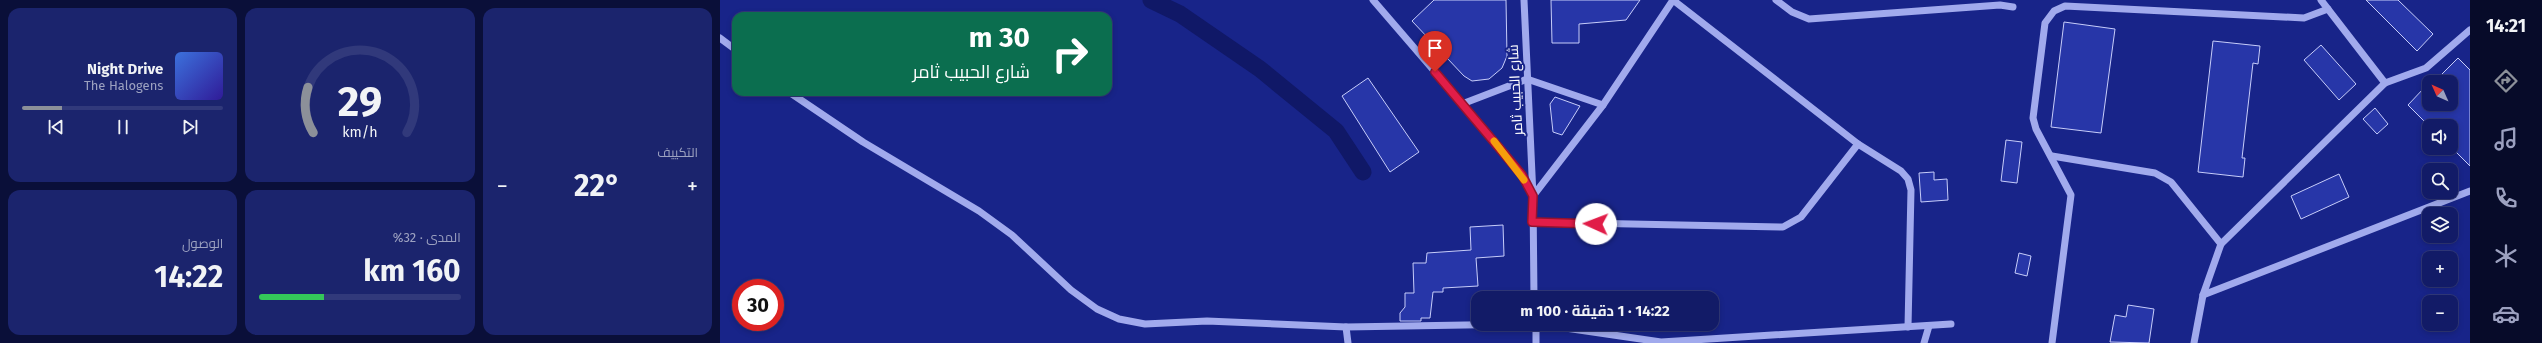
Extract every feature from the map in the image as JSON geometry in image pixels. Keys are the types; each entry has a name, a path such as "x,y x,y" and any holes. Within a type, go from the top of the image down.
{"street":[{"path":"1373,0 1522,175 1533,196 1603,105 1673,0 1858,144 1901,171 1908,179 1911,190 1908,327"},
{"name":"شارع الحبيب ثامر","path":"1524,0 1533,196 1532,222 1534,291"},
{"path":"1776,0 1792,12 1809,19 2000,5 2013,7"},
{"path":"2321,0 2386,84"},
{"path":"2052,343 2071,195 2052,156 2036,129 2033,118 2045,23 2054,11 2064,6 2088,6 2304,18 2328,9"},
{"path":"2194,343 2203,295 2221,244 2386,84 2426,68 2470,30"},
{"path":"720,38 732,47"},
{"path":"1462,104 1527,79 1603,105"},
{"path":"795,96 863,142 979,211 1017,240 1070,290 1097,309 1119,319 1145,324 1207,320 1346,326 1471,325"},
{"path":"1532,222 1783,227 1801,217 1858,144"},
{"path":"2052,156 2155,174 2171,182 2221,244"},
{"path":"2203,295 2470,191"},
{"path":"1586,331 1662,342 1951,324"},
{"path":"1346,326 1348,343"},
{"path":"1924,343 1929,326"},
{"path":"1536,343 1537,331"}],"building":[{"path":"1434,0 1506,0 1507,56 1502,68 1489,79 1472,81 1464,76 1412,21"},
{"path":"1551,0 1640,0 1626,20 1579,24 1579,43 1552,43"},
{"path":"2366,0 2398,0 2433,34 2417,51"},
{"path":"2064,22 2115,29 2101,133 2051,127"},
{"path":"2213,41 2260,46 2258,64 2253,63 2242,158 2245,158 2243,177 2198,172"},
{"path":"2321,45 2356,84 2339,100 2304,60"},
{"path":"2458,58 2470,70 2470,166 2458,154 2458,119 2422,119 2408,105 2422,90 2422,111 2458,111 2458,75 2441,75"},
{"path":"1368,78 1419,152 1390,172 1342,96"},
{"path":"1555,97 1580,106 1562,135 1553,132 1550,104"},
{"path":"2375,108 2388,124 2377,134 2363,119"},
{"path":"2006,140 2022,142 2017,183 2001,181"},
{"path":"1934,172 1934,180 1947,179 1948,200 1921,202 1919,173"},
{"path":"2339,174 2349,197 2301,219 2291,196"},
{"path":"1503,225 1504,256 1476,258 1478,286 1443,288 1443,292 1433,292 1430,318 1421,318 1421,321 1400,321 1400,313 1405,307 1405,293 1414,293 1413,263 1426,263 1427,253 1471,250 1470,227"},
{"path":"2019,253 2031,256 2027,276 2015,273"},
{"path":"2128,305 2154,309 2149,343 2110,342 2115,315 2126,317"}],"waterway":[{"path":"1151,0 1180,14 1260,69 1336,131 1363,172"}],"slow traffic":[{"path":"1494,141 1522,175 1524,180"}],"route":[{"path":"1435,72 1522,175 1533,196 1532,222 1596,224"}]}
